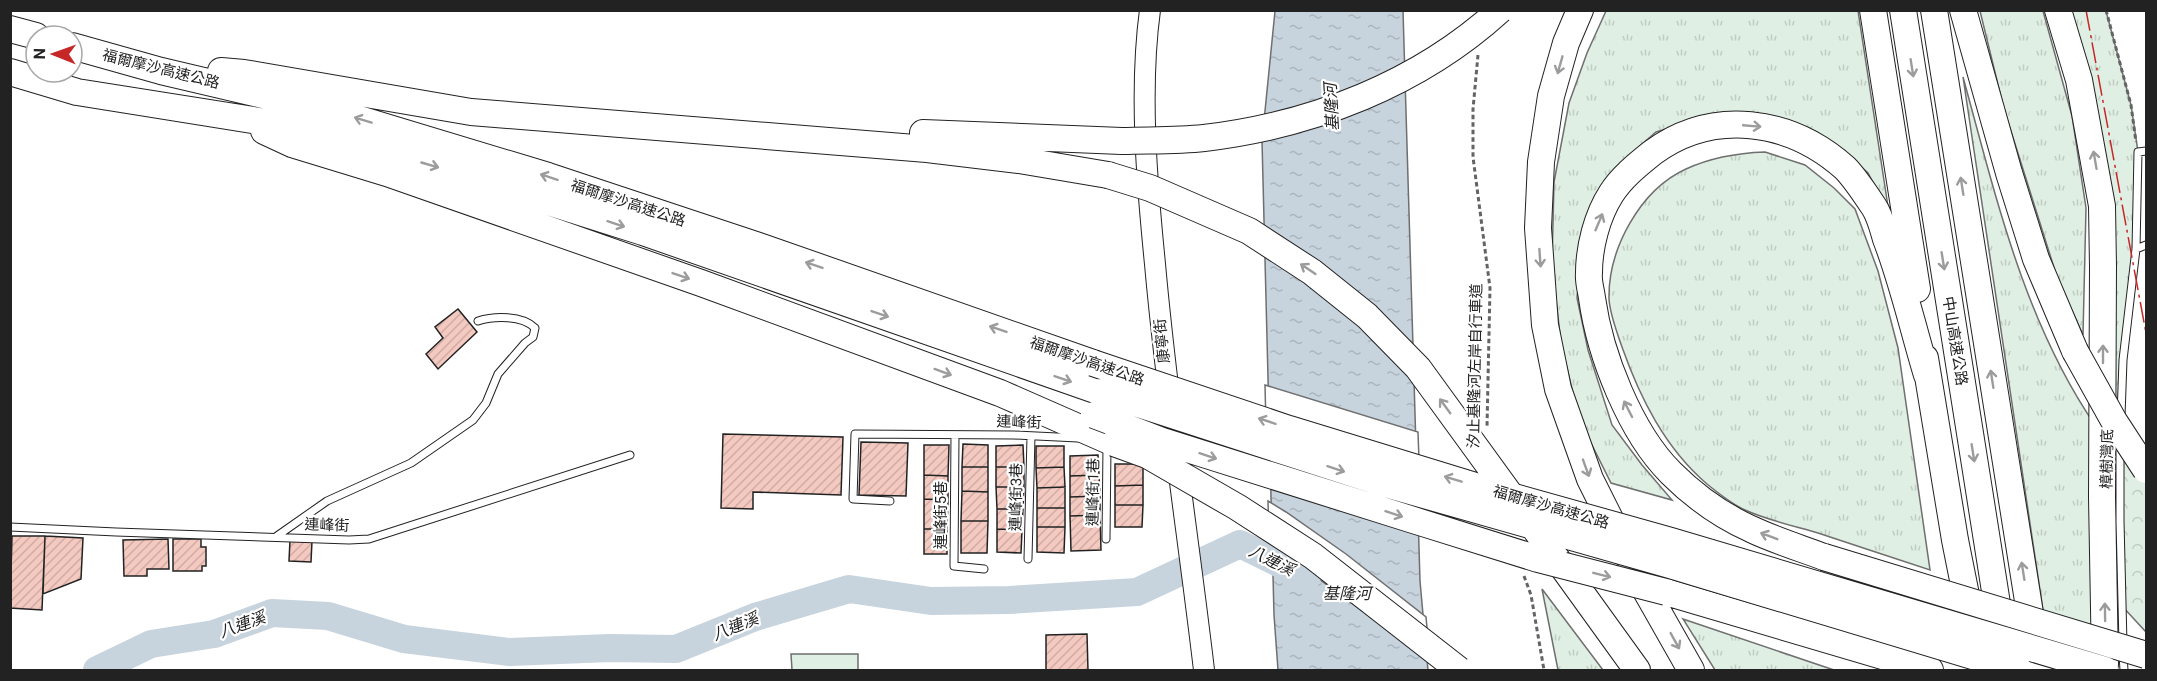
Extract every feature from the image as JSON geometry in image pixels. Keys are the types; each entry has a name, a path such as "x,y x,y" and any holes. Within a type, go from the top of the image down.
{"highway":[{"path":"791,137 910,132 1122,141 1203,138 1274,126 1336,109 1402,79 1474,34 1500,10"},
{"path":"1580,10 1566,43 1551,96 1541,162 1538,228 1545,325 1558,389 1590,479 1645,589 1691,670"},
{"path":"1873,10 1921,314 1927,375 1955,540 1981,670"},
{"name":"中山高速公路","path":"1903,10 2008,670"},
{"name":"中山高速公路","path":"1934,10 2039,670"},
{"path":"1963,10 2036,259 2074,351 2114,421 2146,470"},
{"path":"2058,10 2079,80 2102,206 2102,497 2105,670"},
{"name":"福爾摩沙高速公路","path":"84,49 161,71 205,76 339,113 548,176 759,246 1289,429 2105,670"},
{"name":"福爾摩沙高速公路","path":"10,72 77,92 303,128 490,183 642,232 1097,404 1670,565 2019,670"},
{"path":"205,76 244,73 471,112 791,137 1019,159 1108,175 1150,188 1249,231 1312,272 1367,316 1418,368 1637,670"},
{"path":"231,116 292,144 387,173 689,279 1000,393 1111,445 1147,455 1237,507 1313,556 1459,670"},
{"path":"1927,375 1900,276 1875,209 1846,170 1817,147 1796,136 1756,125 1725,124 1696,130 1666,143 1635,166 1611,194 1595,231 1588,274 1596,329 1618,388 1641,434 1670,473 1712,507 1750,529 1824,557 2146,655"},
{"path":"1000,393 1097,404 1162,441 1538,559 1666,592 1930,670"}],"street":[{"name":"康寧街","path":"1150,10 1147,29 1145,111 1148,197 1162,342 1203,663"}],"lane":[{"path":"2138,152 2146,151"},
{"name":"樟樹灣底","path":"2124,670 2120,521 2121,397 2136,249 2138,152"},
{"path":"2136,249 2146,245"},
{"path":"277,536 327,501 411,463 473,420 486,403 498,374 533,337 535,328 529,322 511,319 489,318 478,321"},
{"name":"連峰街","path":"890,501 853,499 855,434 1079,438 1111,445 1178,468"},
{"name":"連峰街5巷","path":"955,435 954,566 984,569"},
{"name":"連峰街3巷","path":"1028,559 1030,436"},
{"name":"連峰街1巷","path":"1106,539 1111,445"},
{"name":"連峰街","path":"10,526 349,540 369,538 630,455"}],"path":[{"path":"2106,10 2131,105 2138,152"},
{"name":"汐止基隆河左岸自行車道","path":"1479,50 1473,109 1473,157 1490,288 1487,429"},
{"path":"1522,570 1531,595 1545,670"}],"green space":[{"path":"1606,11 1858,11 1889,213 1868,173 1846,153 1817,132 1777,117 1745,113 1694,121 1656,132 1632,153 1584,239 1577,298 1588,350 1612,425 1672,500 1611,483 1589,439 1574,397 1561,343 1552,264 1554,182 1569,103 1587,53"},
{"path":"1980,11 2043,11 2072,116 2086,208 2083,335 2057,277 2004,109"},
{"path":"2058,11 2106,11 2131,105 2138,152 2136,249 2123,360 2124,670 2105,670 2103,267"},
{"path":"1963,77 2001,212 2031,301 2070,385 2095,425 2098,670 2052,670"},
{"path":"1765,152 1805,165 1834,188 1855,209 1878,271 1898,348 1930,570 1762,517 1730,502 1692,470 1666,438 1629,366 1614,323 1609,299 1614,261 1630,223 1654,191 1686,169 1725,156"},
{"path":"2121,439 2146,471 2146,632 2122,606"},
{"path":"1542,589 1603,670 1558,670"},
{"path":"1683,619 1834,670 1715,670"},
{"path":"791,654 858,654 858,670 792,670"}],"water":[{"name":"基隆河","path":"1275,11 1403,11 1420,581 1428,670 1278,670 1274,615 1262,141"}],"pier":[{"path":"1265,385 1418,432 1421,517 1267,468"},
{"path":"1268,501 1346,554 1426,617 1430,661 1269,542"}],"building":[{"path":"458,309 477,332 438,369 426,354 443,338 435,327"},
{"path":"723,434 843,437 841,495 753,492 753,509 721,508"},
{"path":"861,442 908,443 906,496 859,495"},
{"path":"963,444 988,445 988,467 962,467"},
{"path":"924,445 949,445 948,476 924,475"},
{"path":"1023,445 1024,467 996,467 996,446"},
{"path":"1036,446 1064,446 1064,467 1036,468"},
{"path":"1098,455 1099,475 1070,476 1070,456"},
{"path":"1115,464 1143,464 1143,485 1115,486"},
{"path":"962,467 988,467 988,492 962,491"},
{"path":"996,467 1024,467 1024,487 996,487"},
{"path":"1064,467 1065,487 1037,488 1036,468"},
{"path":"924,475 948,476 948,500 924,499"},
{"path":"1099,475 1100,496 1070,497 1070,476"},
{"path":"1143,485 1143,505 1115,505 1115,486"},
{"path":"996,487 1024,487 1023,509 997,509"},
{"path":"1065,487 1065,508 1037,508 1037,488"},
{"path":"962,491 988,492 988,521 961,521"},
{"path":"1100,496 1100,515 1070,516 1070,497"},
{"path":"924,499 948,500 947,529 924,529"},
{"path":"1115,505 1143,505 1142,527 1115,527"},
{"path":"1037,508 1065,508 1065,527 1037,527"},
{"path":"997,509 1023,509 1022,530 997,529"},
{"path":"1100,515 1101,550 1071,551 1070,516"},
{"path":"961,521 988,521 987,553 961,553"},
{"path":"1037,527 1065,527 1064,553 1037,552"},
{"path":"924,529 947,529 947,554 924,554"},
{"path":"997,529 1022,530 1021,553 997,552"},
{"path":"12,536 45,536 42,610 10,608"},
{"path":"45,536 83,538 81,579 43,594"},
{"path":"168,539 169,569 147,569 147,576 124,576 123,540"},
{"path":"173,539 201,539 201,547 206,547 206,566 202,566 202,571 173,571"},
{"path":"290,540 312,541 311,562 289,561"},
{"path":"1087,634 1088,670 1046,670 1046,635"}],"waterway":[{"name":"八連溪","path":"97,670 151,644 214,634 272,613 328,616 404,639 510,652 610,648 676,649 755,617 849,589 931,601 1009,600 1137,592 1240,544 1307,577"}],"power":[{"path":"2086,10 2146,333"}]}
